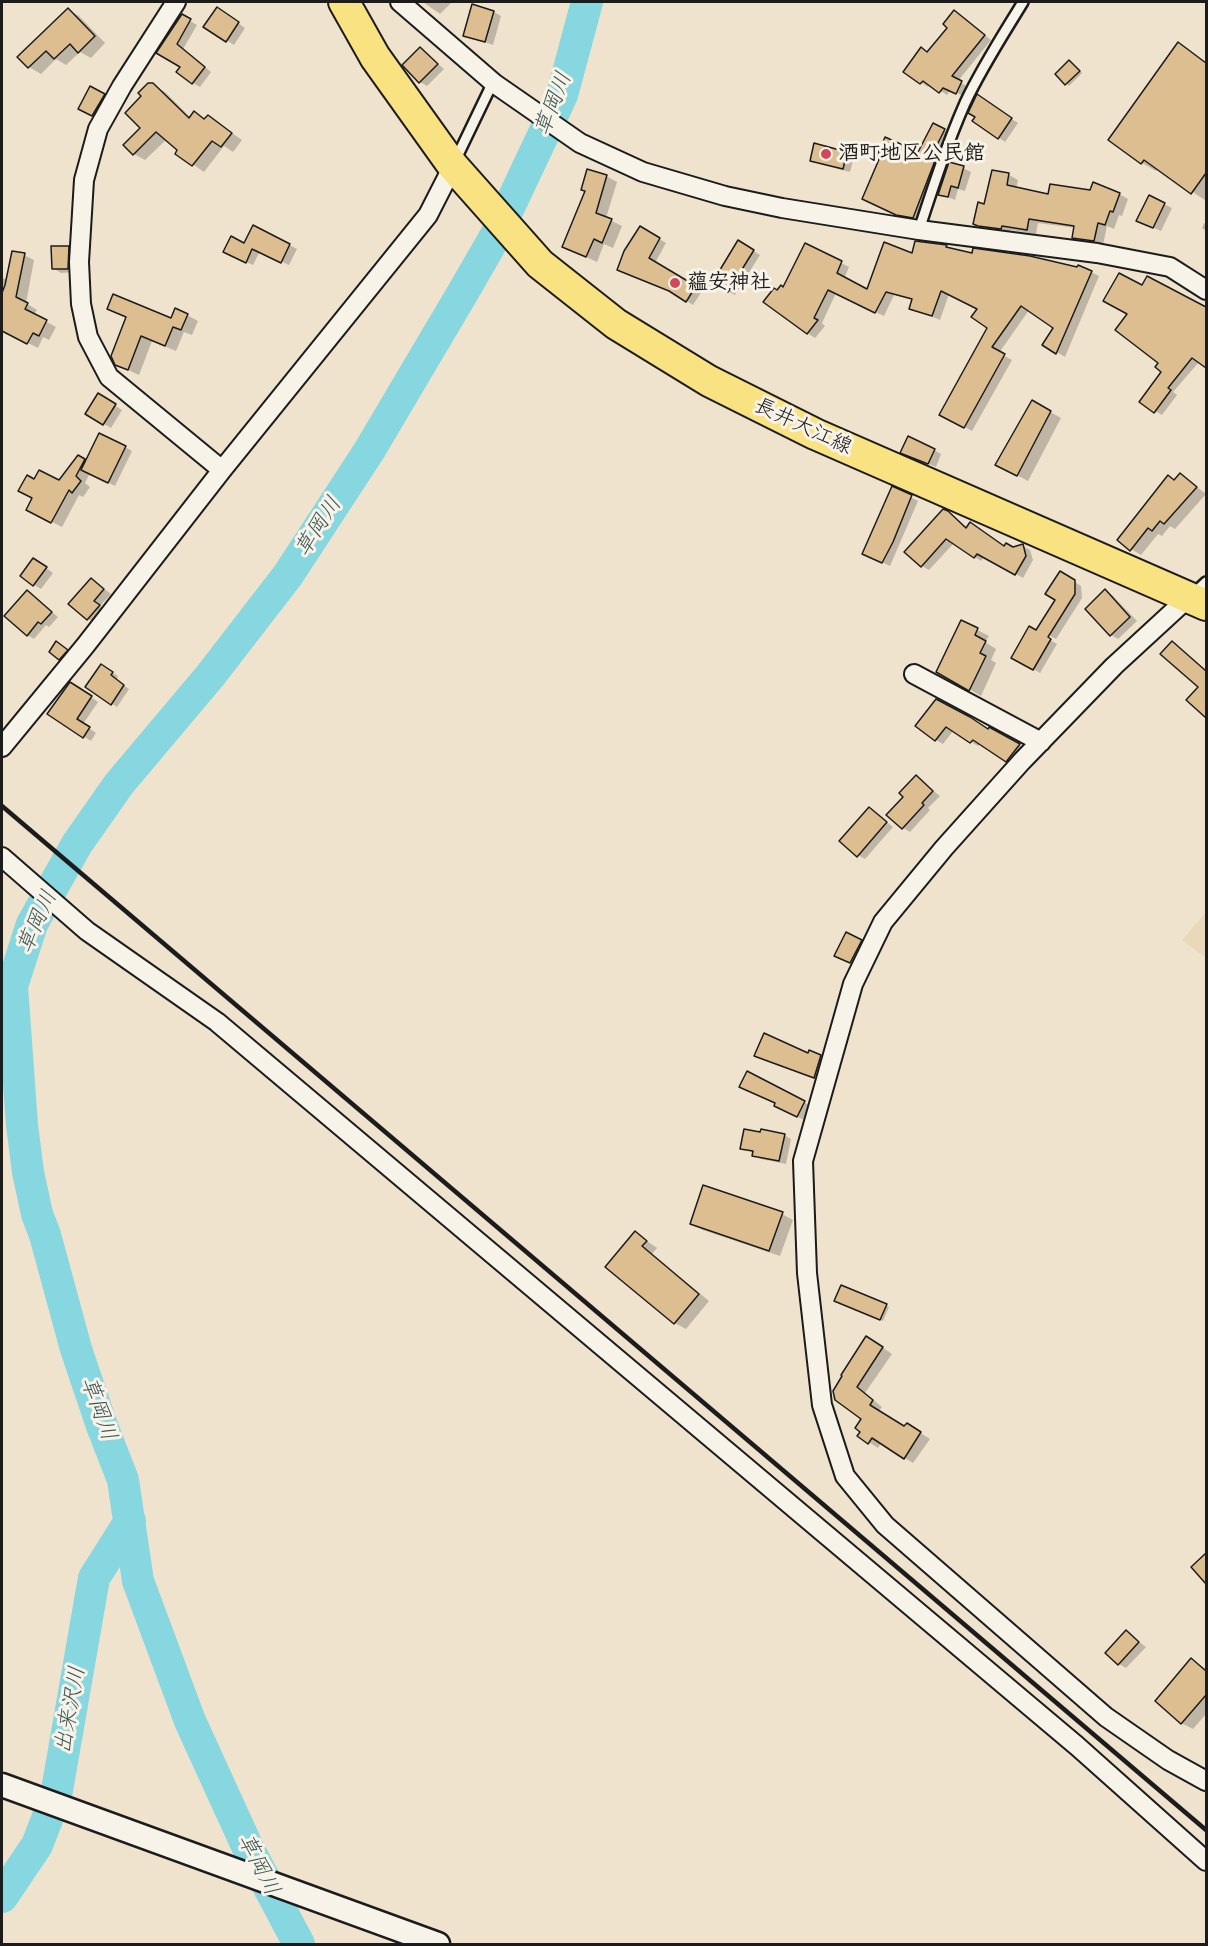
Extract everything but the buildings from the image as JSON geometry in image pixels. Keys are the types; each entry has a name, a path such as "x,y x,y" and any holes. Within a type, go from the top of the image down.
{"main road":[{"name":"長井大江線","path":"344,2 375,57 453,166 540,264 616,324 709,381 815,434 1201,595"}],"street":[{"path":"176,2 122,86 98,129 84,180 80,262 81,304 88,337 110,377 222,470"},
{"path":"400,2 494,83 580,143 643,172 725,196 782,208 919,230 1097,253 1170,267 1206,290"},
{"path":"2,747 86,646 222,470 428,215 453,166"},
{"path":"1201,595 1114,666 944,848 884,922 853,984 803,1161 807,1273 822,1405 845,1476 885,1525 1106,1717 1168,1760 1206,1781"},
{"path":"914,674 1041,742"},
{"path":"2,857 87,931 217,1022 1077,1746 1206,1861"},
{"path":"2,1785 194,1857 321,1900 438,1944"}],"lane":[{"path":"919,230 938,170 966,102 990,55 1023,2"},
{"path":"453,166 494,83"}],"shaded area":[{"path":"1206,912 1206,958 1182,940"}],"waterway":[{"name":"草岡川","path":"299,1944 248,1848 190,1721 138,1581 123,1480 76,1349 45,1235 37,1214 28,1172 22,1125 12,986 32,924 77,844 119,784 210,676 288,575 369,451 462,294 496,235 562,95 587,2"},
{"name":"出来沢川","path":"2,1897 37,1845 56,1796 94,1578 130,1521"}],"railway":[{"path":"2,806 1206,1830"}],"place":[{"name":"酒町地区公民館","path":"826,154"},
{"name":"蘊安神社","path":"675,283"}]}
